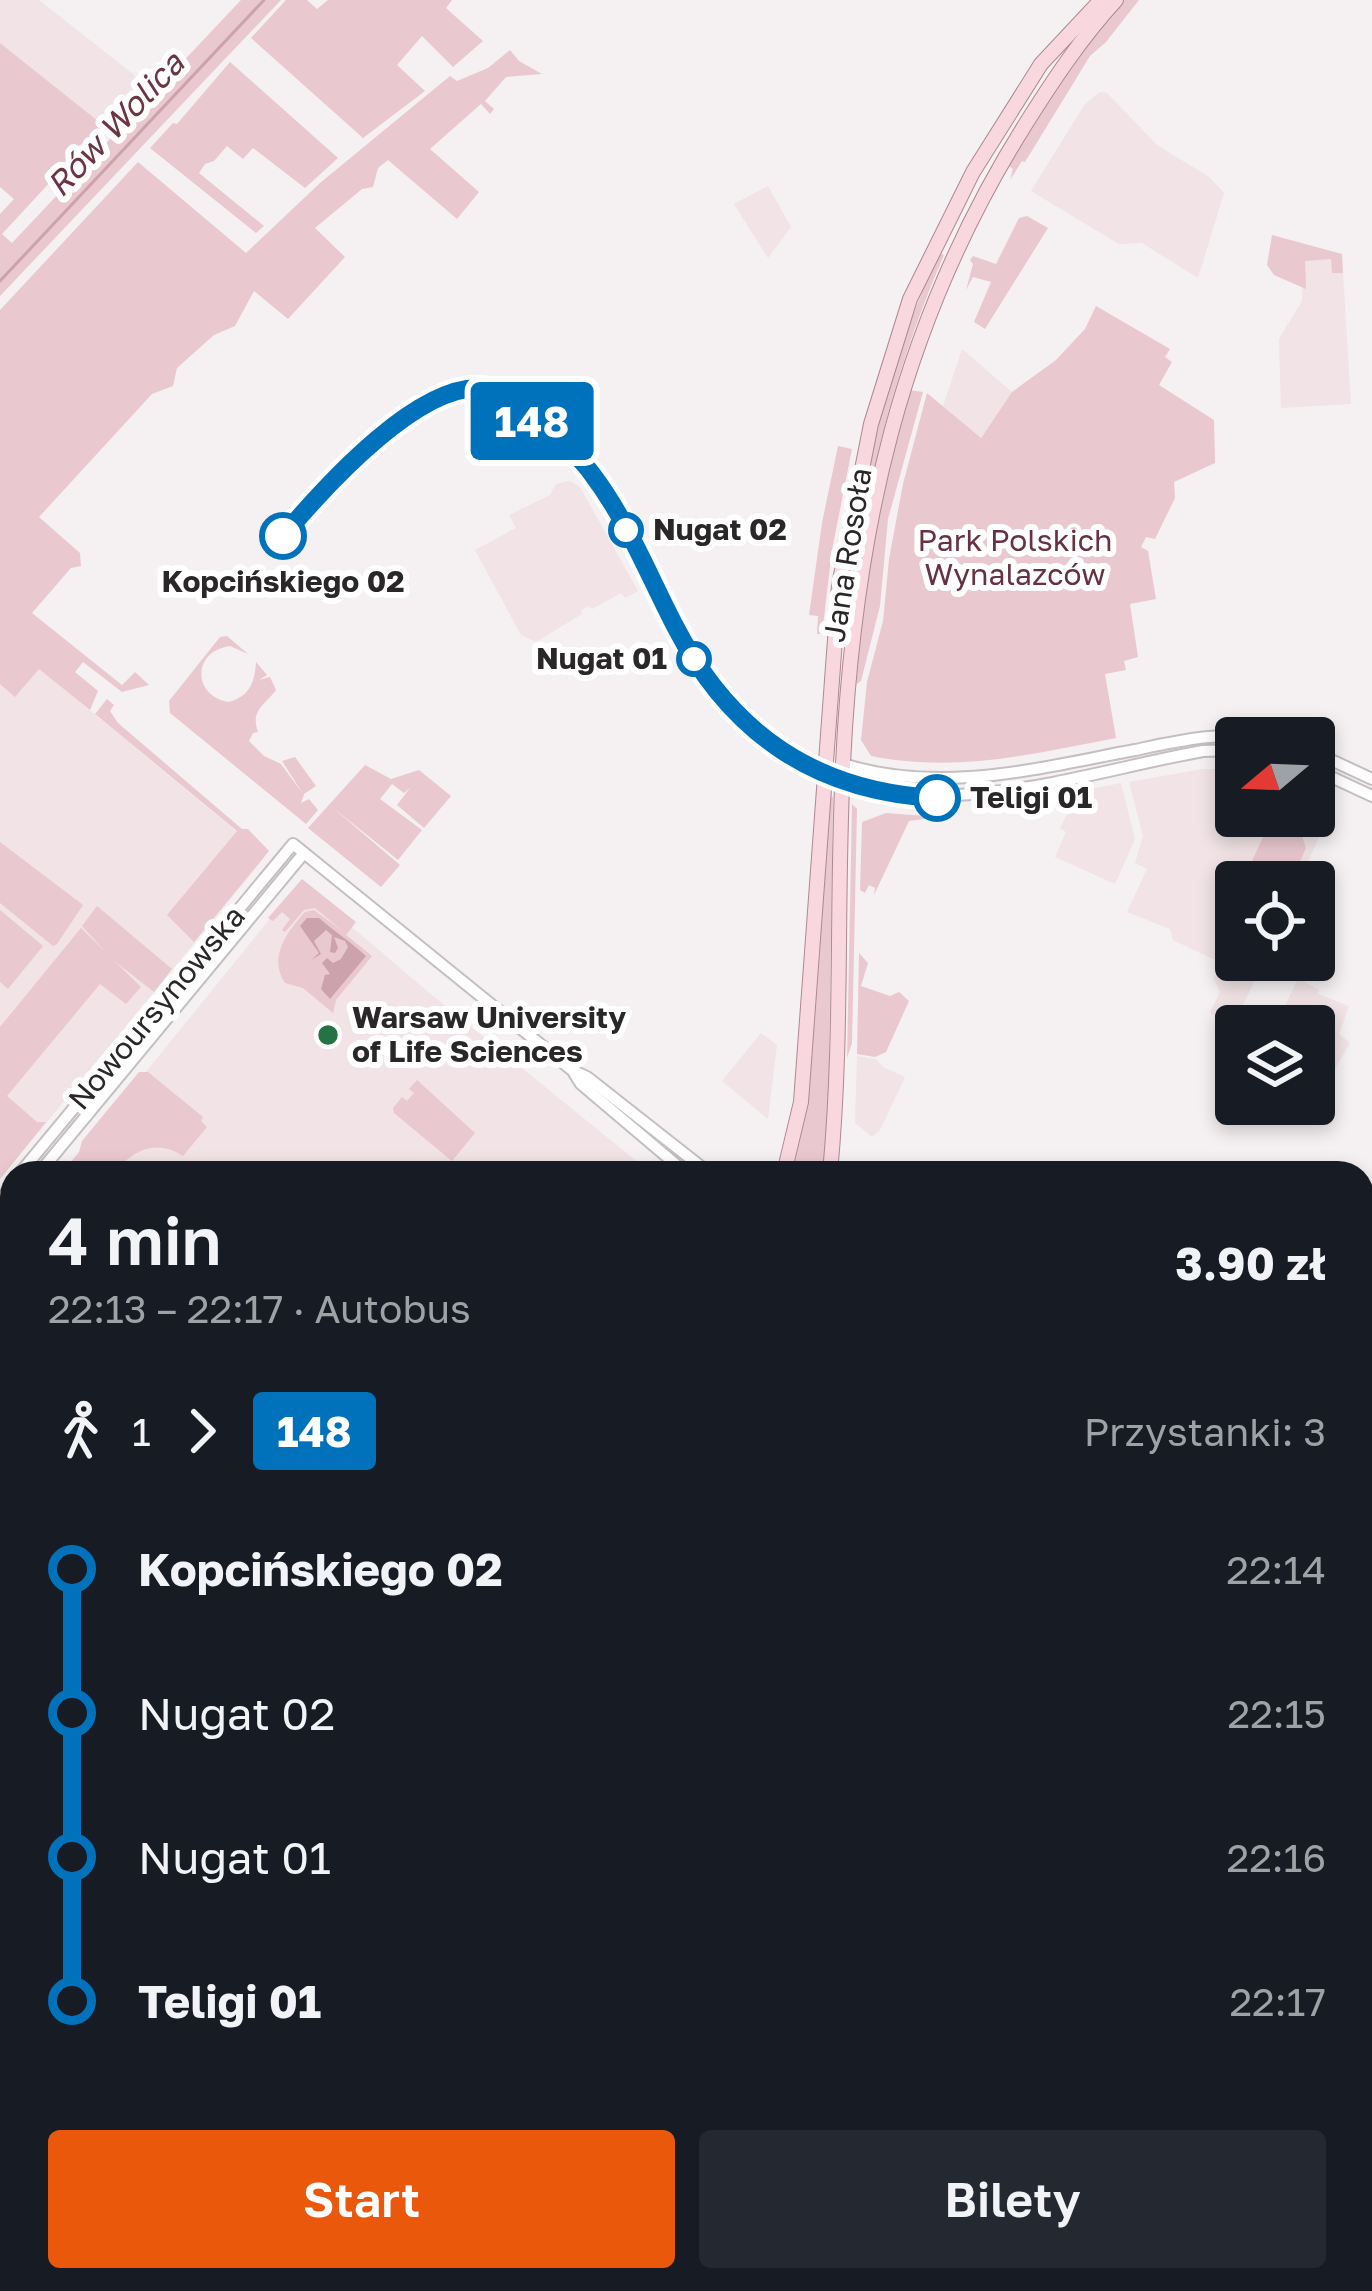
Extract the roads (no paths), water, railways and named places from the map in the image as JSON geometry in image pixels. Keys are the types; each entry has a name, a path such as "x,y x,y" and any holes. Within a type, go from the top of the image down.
{"main road":[{"name":"Jana Rosoła","path":"786,1161 801,1102 844,549 862,455 921,273 994,135 1041,64 1101,0"},
{"name":"Jana Rosoła","path":"830,1161 843,764 857,596 888,435 916,346 960,241 1007,153 1052,83 1116,0"},
{"path":"825,757 843,764"},
{"path":"823,774 842,782"}],"street":[{"path":"843,764 909,778 958,779 1215,737"},
{"path":"842,782 903,795 961,796 1215,751"},
{"path":"1335,762 1372,779"},
{"path":"1335,779 1372,796"},
{"name":"Nowoursynowska","path":"30,1161 293,844 304,853 49,1161"},
{"path":"304,853 572,1070 694,1161"},
{"path":"572,1070 581,1084 672,1161"}],"waterway":[{"name":"Rów Wolica","path":"0,281 264,0"}],"place":[{"name":"Nugat 02","path":"626,530"},
{"name":"Kopcińskiego 02","path":"283,536"},
{"name":"Nugat 01","path":"694,659"},
{"name":"Teligi 01","path":"937,798"},
{"name":"Warsaw University of Life Sciences","path":"328,1035"}],"park label":[{"name":"Park Polskich Wynalazców","path":"1015,558"}]}
